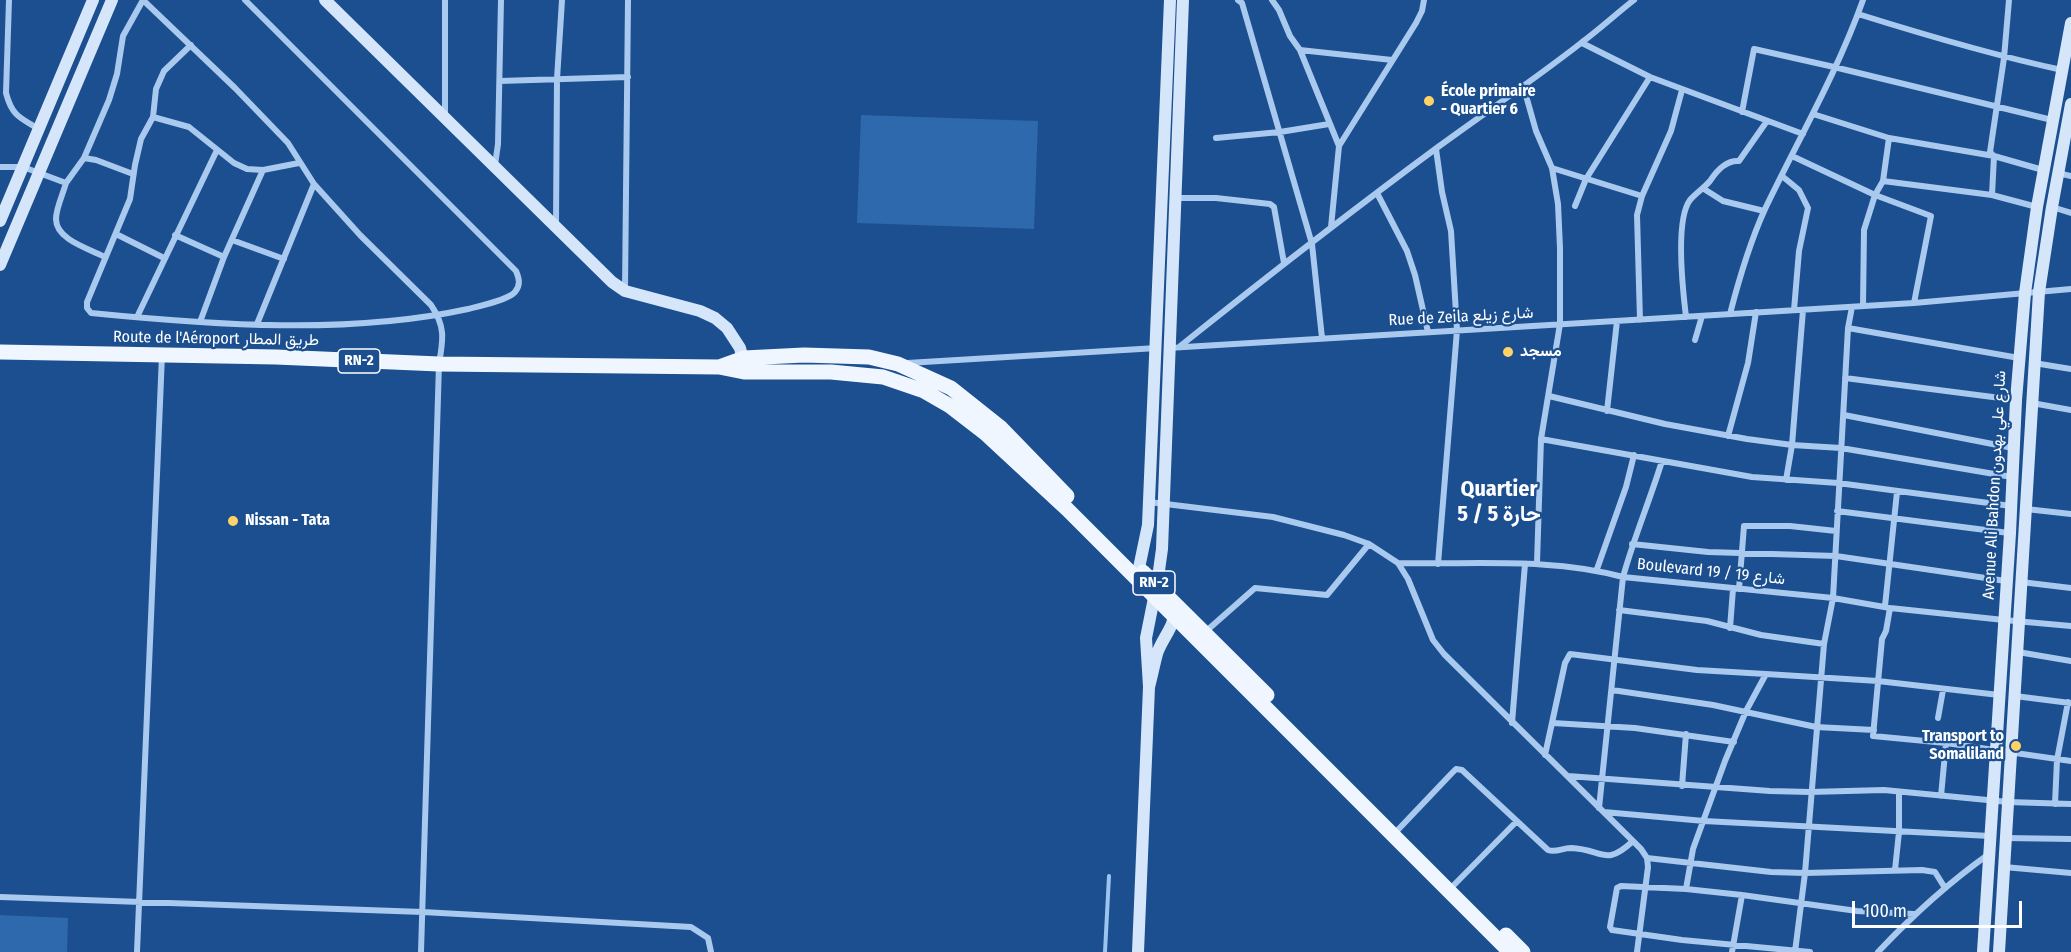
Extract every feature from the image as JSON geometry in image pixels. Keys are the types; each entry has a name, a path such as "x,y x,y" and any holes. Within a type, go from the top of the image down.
{"main road":[{"path":"0,221 93,0"},
{"path":"0,265 112,0"},
{"path":"325,0 595,266 625,291 700,311 715,318 727,328 740,348 744,365"},
{"path":"1139,568 1147,536 1149,502 1170,0"},
{"path":"1138,952 1149,687 1146,638 1152,591 1162,549 1175,347 1176,198 1184,0"},
{"name":"Avenue Ali Bahdon شارع علي بهدون","path":"1983,952 2010,533 2016,400 2025,293 2043,170 2071,23"},
{"name":"Avenue Ali Bahdon شارع علي بهدون","path":"1999,952 2039,292 2071,104"},
{"path":"1163,167 1177,168"},
{"name":"Route de l'Aéroport طريق المطار","path":"0,352 276,357 439,364 719,367 744,365"},
{"name":"RN-2","path":"744,365 825,355 869,357 898,364 951,388 1000,427 1139,568 1152,591 1173,600 1201,636 1452,887 1524,952"},
{"name":"RN-2","path":"744,365 883,377 924,391 950,406 986,433 1067,509 1152,591 1175,619 1201,636"},
{"path":"1149,687 1163,638 1175,619 1173,600"},
{"name":"RN-2","path":"1452,887 1510,952"}],"street":[{"path":"9,0 6,93 9,106 15,115 39,129"},
{"path":"105,257 63,236 58,229 56,218 66,183 84,158 109,100 117,74 123,36 143,0 191,45 288,144 314,184 439,316 444,336 439,364 422,952"},
{"path":"191,45 164,71 156,89 153,117 141,139 130,199 87,302 87,308 91,313 200,322 327,325 439,316 482,306 515,293 519,285 516,271 245,0"},
{"path":"445,118 446,0"},
{"path":"495,165 498,144 501,0"},
{"path":"556,228 557,79 562,0"},
{"path":"625,291 628,0"},
{"path":"1238,0 1242,3 1257,52 1312,244 1322,338"},
{"path":"1272,0 1290,36 1300,50 1339,146"},
{"path":"1331,227 1339,146 1419,17 1425,0"},
{"path":"1175,347 1312,244 1331,227 1582,43 1634,0"},
{"path":"1730,314 1738,283 1764,211 1813,114 1863,0"},
{"path":"1992,195 1994,156 1990,152 2004,58 2009,0"},
{"path":"1858,14 2004,58 2062,70"},
{"path":"1582,43 1650,77 1803,134"},
{"path":"1742,112 1754,49 2052,120"},
{"path":"1300,50 1392,60"},
{"path":"500,81 628,77"},
{"path":"1575,206 1586,179 1650,77"},
{"path":"1523,85 1536,131 1552,168 1558,204 1560,248 1560,324 1541,439 1537,563"},
{"path":"1640,320 1637,215 1642,196 1671,131 1682,90"},
{"path":"1813,114 1889,138 1994,156 2043,170"},
{"path":"153,117 189,127 217,150 247,169 263,170 299,163"},
{"path":"1686,317 1681,267 1685,218 1690,201 1704,189 1721,167 1732,160 1739,161 1767,121"},
{"path":"1216,138 1280,132 1329,124"},
{"path":"1863,306 1864,230 1875,195 1883,180 1889,138"},
{"path":"1436,149 1442,192 1451,231 1457,330 1438,564"},
{"path":"137,317 217,150"},
{"path":"1792,156 1875,195 1931,216 1914,303"},
{"path":"84,158 96,160 133,174"},
{"path":"0,167 23,167 66,183"},
{"path":"1552,168 1642,196"},
{"path":"200,322 224,257 263,170"},
{"path":"2058,173 2071,176"},
{"path":"1782,176 1799,190 1808,208 1799,251 1794,310"},
{"path":"1883,180 1992,195 2037,207"},
{"path":"257,324 314,184"},
{"path":"1704,189 1723,201 1764,211"},
{"path":"1377,193 1407,251 1428,332"},
{"path":"1176,198 1216,198 1270,204 1274,207 1284,263"},
{"path":"2052,207 2071,213"},
{"path":"116,234 164,258"},
{"path":"176,235 224,257"},
{"path":"232,240 284,259"},
{"name":"Rue de Zeila شارع زيلع","path":"898,364 1852,307 2071,289"},
{"path":"1795,951 1805,873 1824,644 1833,598 1848,328 1852,307"},
{"path":"1786,480 1792,446 1803,310"},
{"path":"1728,436 1748,363 1756,312"},
{"path":"1695,340 1702,316"},
{"path":"1606,411 1617,321"},
{"path":"1848,328 2020,358"},
{"path":"137,952 162,355"},
{"path":"2034,363 2071,369"},
{"path":"883,377 898,364"},
{"path":"1845,378 2016,400"},
{"path":"1549,396 1606,411 1728,436 1792,446 1841,447 2013,477"},
{"path":"2031,403 2071,410"},
{"path":"1844,415 2014,448"},
{"path":"1541,439 1745,476 1839,483 2011,506"},
{"path":"1597,569 1626,487 1634,455"},
{"path":"1601,810 1601,780 1616,659 1623,577 1632,544 1646,512 1662,461"},
{"path":"1898,492 1889,564 1886,630 1882,639 1873,736 1946,743 2071,761"},
{"path":"1149,502 1273,517 1344,535 1369,544 1398,563 1408,579 1433,640 1444,654 1633,841 1647,858 1646,887 1637,952"},
{"path":"2026,509 2071,514"},
{"path":"1837,511 2010,533"},
{"path":"1730,628 1744,526 1790,526 1836,531"},
{"path":"1201,636 1255,588 1327,595 1369,544"},
{"path":"1632,544 1741,554 1836,556 2007,580"},
{"name":"Boulevard 19 / شارع 19","path":"1398,563 1537,563 1597,569 1623,577 1833,598 1887,607 2071,626"},
{"path":"1512,723 1526,564"},
{"path":"2021,582 2071,588"},
{"path":"1619,610 1686,617 1761,635 1824,644"},
{"path":"2018,652 2071,661"},
{"path":"1545,755 1567,657 1570,654 1689,670 1878,681 2000,695"},
{"path":"1686,889 1690,862 1716,788 1746,711 1766,674"},
{"path":"1612,690 1746,711 1816,727 1874,730"},
{"path":"1938,718 1943,690"},
{"path":"2015,696 2070,702 2057,760 2055,804"},
{"path":"1553,723 1686,734 1734,742"},
{"path":"1682,786 1686,734"},
{"path":"1941,796 1946,743"},
{"path":"1396,831 1456,770 1462,770 1469,774 1516,822 1553,852 1572,848 1614,856 1633,841"},
{"path":"1567,776 1716,788 1810,792 1884,790 1992,801 2071,804"},
{"path":"1895,870 1899,832 1899,792"},
{"path":"1601,810 1704,821 1990,836"},
{"path":"1452,887 1516,822"},
{"path":"2005,838 2071,839"},
{"path":"1878,952 1914,914 1966,870 1989,854"},
{"path":"1647,858 1805,873 1895,870 1935,872 1945,888"},
{"path":"2004,867 2071,873"},
{"path":"1810,952 1733,948 1616,931 1610,927 1617,888 1621,886 1686,889 1857,911 1914,914"},
{"path":"1733,948 1742,895"},
{"path":"0,897 423,912 691,927 708,939 711,952"}],"shaded area":[{"path":"861,115 1038,121 1034,229 857,223"},
{"path":"0,915 68,918 67,952 0,952"}],"waterway":[{"path":"1105,952 1109,876"}],"place":[{"name":"École primaire - Quartier 6","path":"1429,101"},
{"name":"مسجد","path":"1508,352"},
{"name":"Nissan - Tata","path":"233,521"},
{"name":"Transport to Somaliland","path":"2016,746"}],"district":[{"name":"Quartier 5 / حارة 5","path":"1499,502"}]}
